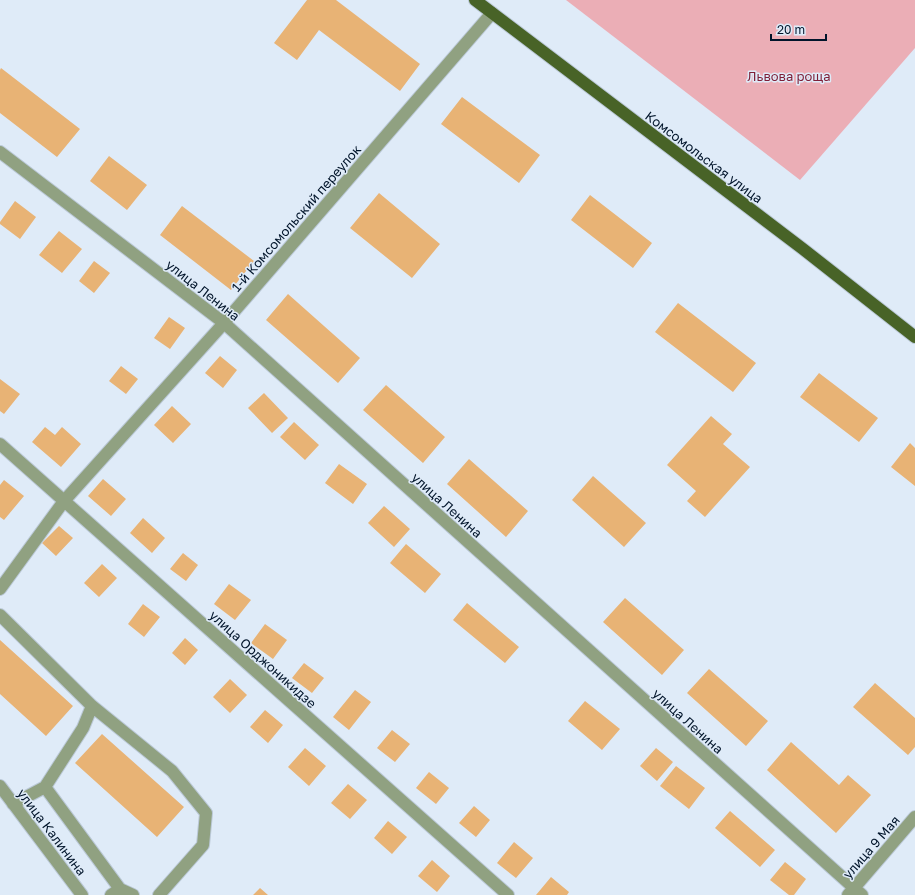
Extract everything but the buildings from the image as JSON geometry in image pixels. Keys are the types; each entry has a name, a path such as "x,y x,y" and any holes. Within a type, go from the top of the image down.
{"main road":[{"name":"Комсомольская улица","path":"475,0 803,249 915,337"}],"street":[{"name":"1-й Комсомольский переулок","path":"0,589 64,501 224,323 492,13"},
{"name":"улица Ленина","path":"0,152 224,323 855,893"},
{"name":"улица Орджоникидзе","path":"0,444 508,895"},
{"path":"0,615 92,706 172,771 206,813 203,844 159,895"},
{"path":"12,804 44,787 83,728 92,706"},
{"name":"улица Калинина","path":"0,786 12,804 82,895"},
{"path":"44,787 116,892 133,895"},
{"name":"улица 9 Мая","path":"855,893 915,817"}],"green space":[{"name":"Львова роща","path":"566,0 915,0 915,48 800,180"}]}
